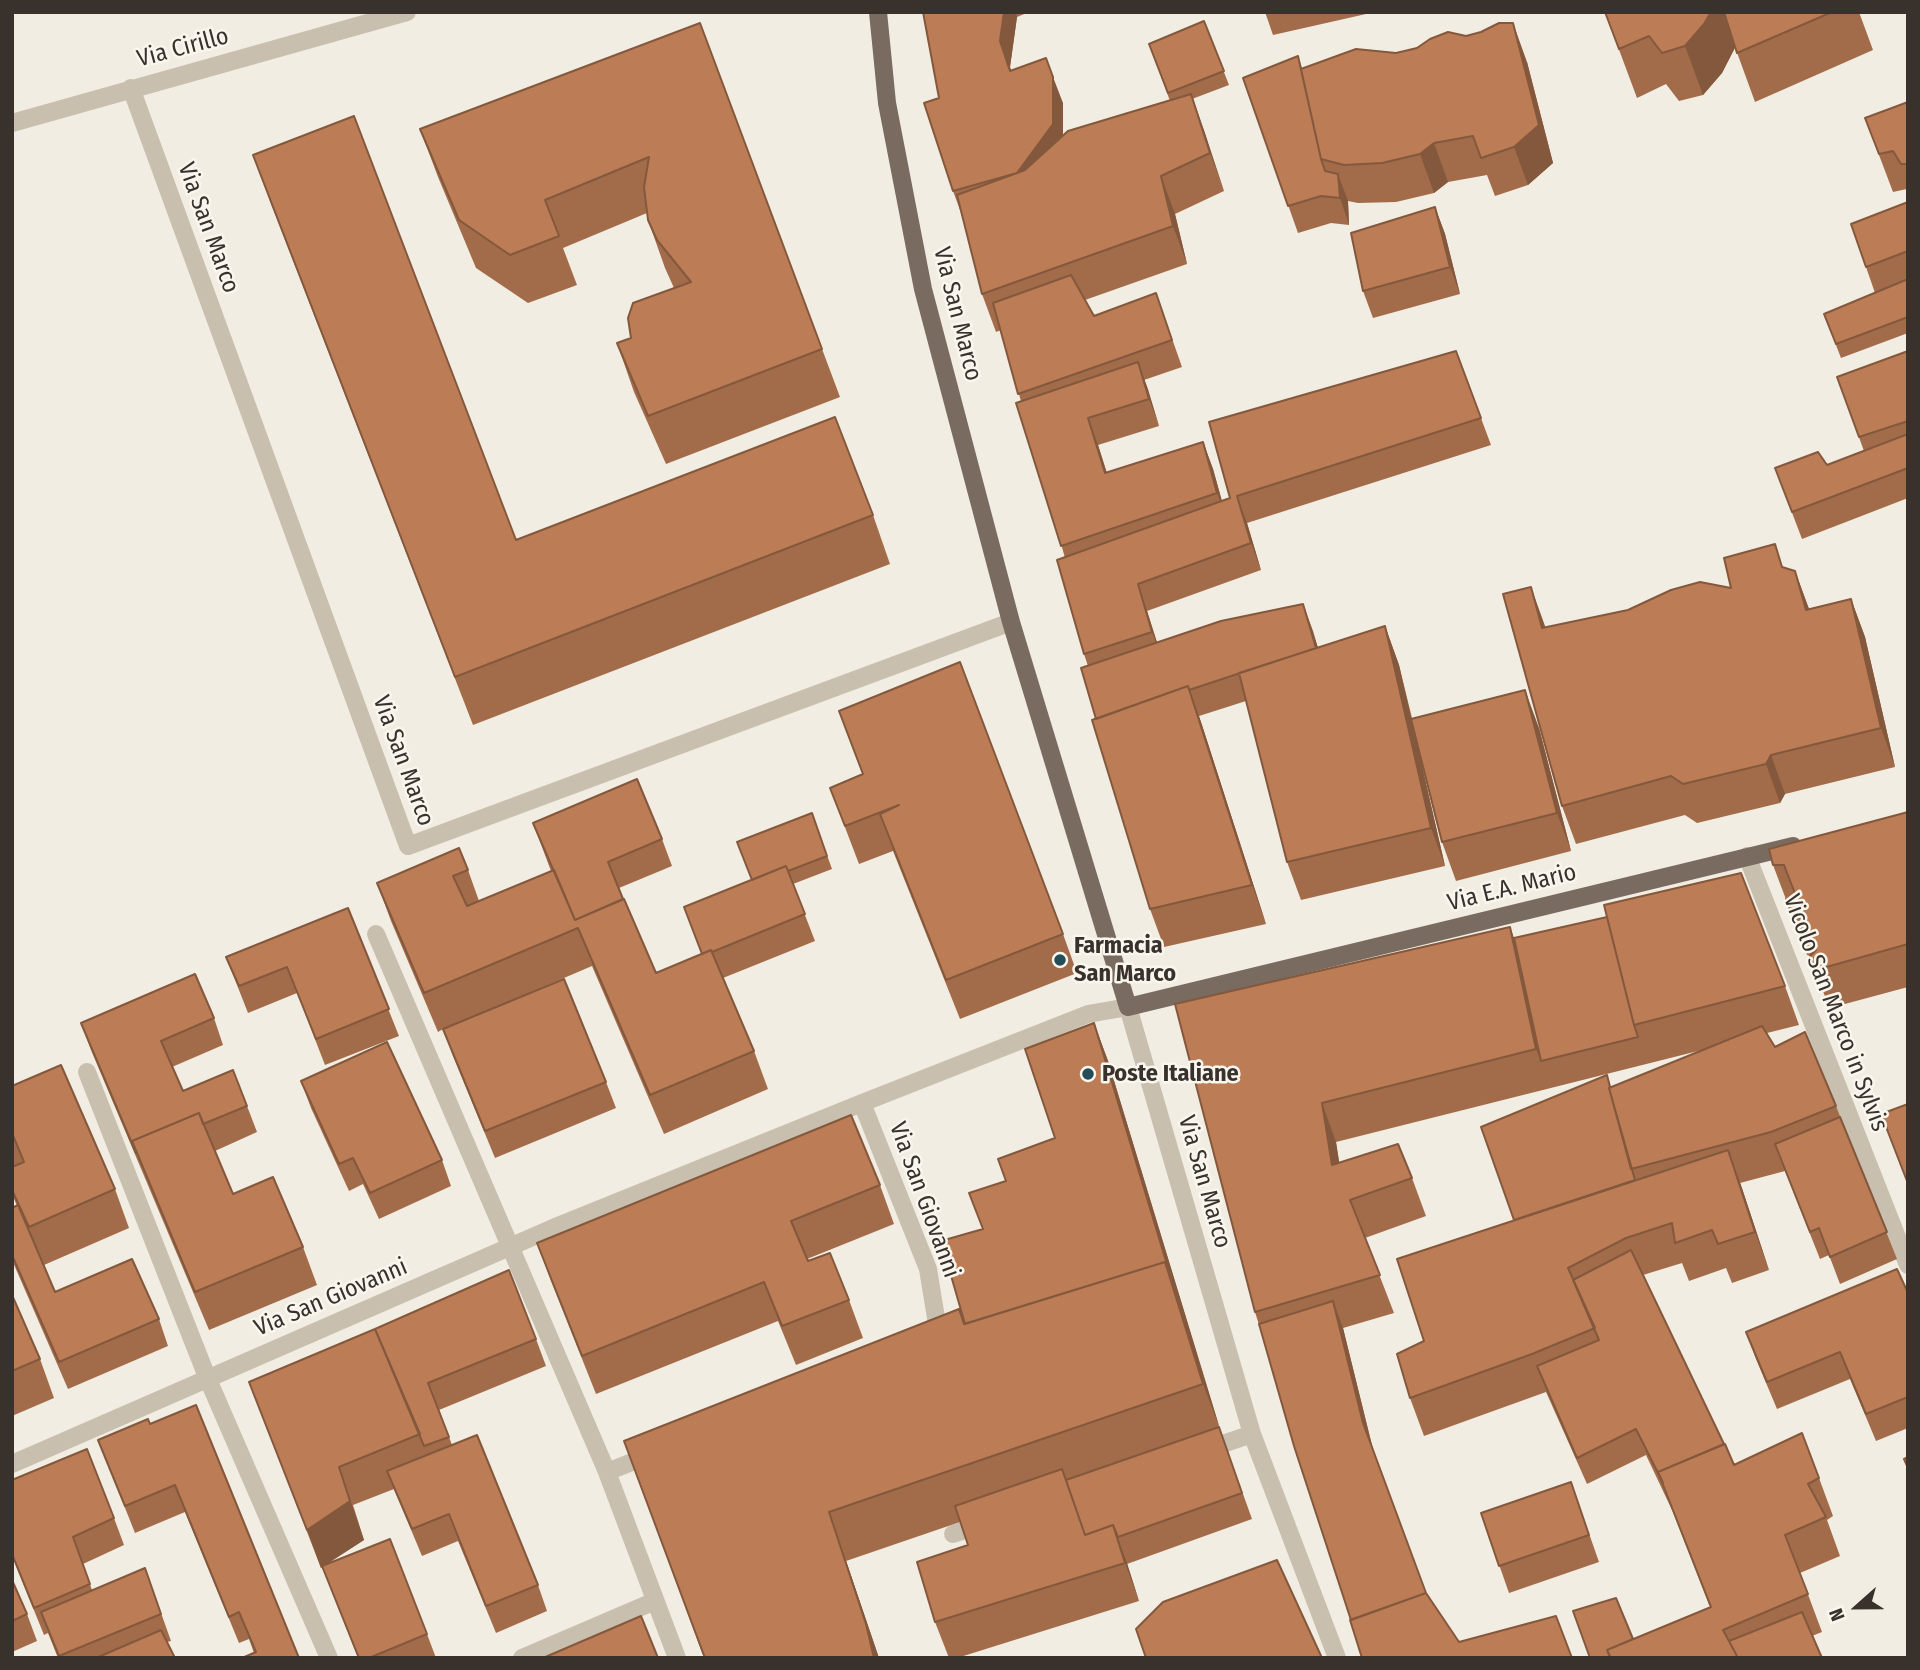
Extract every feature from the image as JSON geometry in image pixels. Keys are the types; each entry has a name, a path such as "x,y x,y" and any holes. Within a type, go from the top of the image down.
{"main road":[{"name":"Via San Marco","path":"878,12 887,103 923,289 1011,622 1128,1007"},
{"name":"Via E.A. Mario","path":"1128,1007 1814,841"}],"street":[{"name":"Via Cirillo","path":"12,122 407,12"},
{"name":"Via San Marco","path":"131,88 408,846 1011,622"},
{"name":"Vicolo San Marco in Sylvis","path":"1747,856 1908,1265"},
{"path":"376,934 607,1472 677,1658"},
{"name":"Via San Marco","path":"1128,1007 1252,1434 1337,1658"},
{"name":"Via San Giovanni","path":"12,1464 512,1246 1088,1014 1128,1007"},
{"path":"87,1072 207,1377 329,1658"},
{"name":"Via San Giovanni","path":"862,1103 928,1269 937,1324 929,1346 916,1350"},
{"path":"1187,1456 1252,1434"},
{"path":"607,1472 667,1448"},
{"path":"953,1534 1005,1517"},
{"path":"522,1658 655,1601"}],"building":[{"path":"923,12 1004,12 1000,41 1010,71 1046,58 1053,77 1053,124 1017,173 953,191 924,103 939,98"},
{"path":"1605,12 1711,12 1685,46 1662,53 1649,36 1619,49"},
{"path":"1724,12 1832,12 1737,53"},
{"path":"1204,21 1224,71 1168,93 1149,44"},
{"path":"700,23 822,349 648,416 617,343 631,338 628,318 633,303 691,282 657,240 648,220 644,187 649,157 545,200 559,236 510,255 459,220 420,129"},
{"path":"1499,23 1513,23 1539,125 1514,147 1481,158 1473,136 1434,143 1420,154 1382,163 1344,165 1321,159 1301,69 1356,49 1396,53 1417,48 1448,32 1466,36"},
{"path":"1298,56 1321,159 1325,171 1338,174 1340,198 1321,196 1288,206 1243,78"},
{"path":"1191,94 1210,153 1161,176 1173,226 982,294 957,195 1025,170 1068,131"},
{"path":"1908,102 1908,164 1901,164 1893,151 1879,154 1865,118"},
{"path":"354,116 516,540 835,417 873,515 455,677 253,155"},
{"path":"1908,202 1908,251 1866,267 1851,224"},
{"path":"1435,207 1450,267 1363,291 1351,233"},
{"path":"1071,275 1094,316 1156,293 1172,340 1018,394 993,303"},
{"path":"1908,279 1908,317 1836,344 1824,314"},
{"path":"1456,351 1481,418 1237,496 1251,543 1138,584 1152,632 1084,654 1057,560 1230,498 1209,422"},
{"path":"1908,351 1908,421 1859,437 1837,377"},
{"path":"1138,362 1149,399 1088,418 1105,473 1203,442 1217,493 1061,546 1016,403"},
{"path":"1908,434 1908,468 1792,512 1775,468 1818,452 1827,465"},
{"path":"1775,544 1782,567 1795,571 1806,610 1851,599 1881,728 1771,755 1766,764 1683,784 1671,776 1562,806 1503,594 1531,587 1542,628 1628,610 1671,590 1700,582 1731,588 1724,558"},
{"path":"1303,604 1316,648 1189,690 1188,686 1096,719 1081,668 1221,621"},
{"path":"1385,626 1431,828 1287,862 1239,673"},
{"path":"960,662 1063,934 946,980 880,814 899,805 845,826 830,788 863,774 839,711"},
{"path":"1188,686 1252,885 1150,909 1092,720"},
{"path":"1525,690 1557,813 1442,842 1411,719"},
{"path":"637,779 662,839 608,862 623,899 575,920 533,823"},
{"path":"1908,812 1908,944 1816,970 1810,956 1816,950 1805,919 1793,917 1786,899 1796,896 1784,865 1773,865 1769,849"},
{"path":"812,813 827,856 788,871 786,866 752,880 737,842"},
{"path":"459,848 468,870 453,876 467,906 554,870 575,920 624,899 656,973 711,950 754,1051 650,1095 578,928 424,993 377,883"},
{"path":"786,866 805,914 702,954 684,907"},
{"path":"1741,873 1785,986 1634,1025 1604,905"},
{"path":"348,908 389,1009 316,1039 287,967 239,986 226,957"},
{"path":"1607,917 1638,1037 1541,1061 1514,938"},
{"path":"1510,927 1536,1049 1322,1103 1332,1165 1398,1144 1412,1178 1350,1200 1380,1275 1255,1312 1175,1004"},
{"path":"195,974 214,1018 161,1041 183,1091 233,1070 247,1106 203,1124 199,1113 132,1141 136,1153 81,1023"},
{"path":"564,979 606,1082 485,1131 443,1029"},
{"path":"1094,1023 1169,1271 1165,1262 965,1324 941,1241 983,1229 969,1193 1006,1181 998,1159 1055,1138 1025,1049"},
{"path":"1762,1026 1775,1047 1805,1032 1836,1106 1771,1132 1631,1169 1609,1088"},
{"path":"387,1042 442,1160 370,1193 353,1158 339,1164 301,1081"},
{"path":"61,1065 115,1189 29,1227 12,1190 12,1167 24,1162 12,1133 12,1086"},
{"path":"1607,1075 1635,1180 1514,1220 1481,1127"},
{"path":"1908,1104 1908,1181 1907,1181 1881,1114"},
{"path":"199,1113 233,1194 273,1177 303,1247 195,1292 132,1141"},
{"path":"851,1115 880,1185 791,1221 808,1261 830,1253 849,1300 782,1326 764,1282 582,1356 537,1243"},
{"path":"1840,1117 1887,1232 1830,1257 1819,1228 1810,1232 1775,1144"},
{"path":"1728,1150 1755,1232 1718,1244 1712,1230 1675,1243 1672,1223 1626,1238 1568,1268 1595,1328 1410,1398 1397,1354 1424,1341 1397,1259"},
{"path":"18,1205 55,1292 132,1259 159,1319 59,1362 12,1255 12,1208"},
{"path":"1631,1250 1724,1444 1658,1472 1663,1483 1636,1429 1577,1458 1537,1366 1599,1340 1573,1280"},
{"path":"1165,1262 1203,1384 829,1512 866,1624 874,1658 705,1658 624,1441 959,1309 964,1324"},
{"path":"1897,1269 1908,1293 1908,1397 1866,1414 1840,1352 1767,1382 1746,1332"},
{"path":"509,1270 536,1339 428,1383 449,1437 424,1446 375,1329"},
{"path":"12,1295 40,1359 12,1371"},
{"path":"1333,1301 1363,1423 1426,1593 1351,1620 1294,1446 1259,1324"},
{"path":"375,1329 420,1434 339,1467 350,1501 307,1530 249,1382"},
{"path":"196,1405 299,1658 242,1658 256,1652 239,1612 229,1617 175,1485 125,1506 98,1440 148,1419 150,1424"},
{"path":"1219,1427 1242,1493 1118,1537 1113,1525 1085,1535 1066,1480"},
{"path":"1802,1433 1819,1478 1808,1484 1826,1517 1785,1535 1808,1594 1723,1630 1738,1658 1611,1658 1607,1650 1711,1607 1658,1472 1725,1444 1734,1465"},
{"path":"477,1435 538,1585 486,1606 449,1514 412,1529 387,1471"},
{"path":"87,1449 114,1518 73,1537 90,1584 34,1608 12,1554 12,1480"},
{"path":"1062,1469 1085,1535 1113,1525 1125,1563 935,1622 917,1562 968,1545 955,1506"},
{"path":"1571,1482 1589,1535 1499,1566 1481,1513"},
{"path":"390,1539 427,1634 369,1658 359,1658 322,1566"},
{"path":"1277,1560 1322,1658 1146,1658 1136,1629 1163,1602"},
{"path":"145,1568 161,1614 59,1656 41,1612"},
{"path":"12,1580 27,1614 12,1621"},
{"path":"1426,1593 1459,1642 1556,1616 1572,1658 1362,1658 1350,1620"},
{"path":"1616,1598 1633,1639 1607,1650 1610,1658 1590,1658 1573,1611"},
{"path":"1802,1612 1822,1658 1738,1658 1729,1641"},
{"path":"641,1616 658,1658 543,1658"},
{"path":"161,1630 175,1658 96,1658"}],"place":[{"name":"Farmacia San Marco","path":"1060,960"},
{"name":"Poste Italiane","path":"1088,1074"}]}
